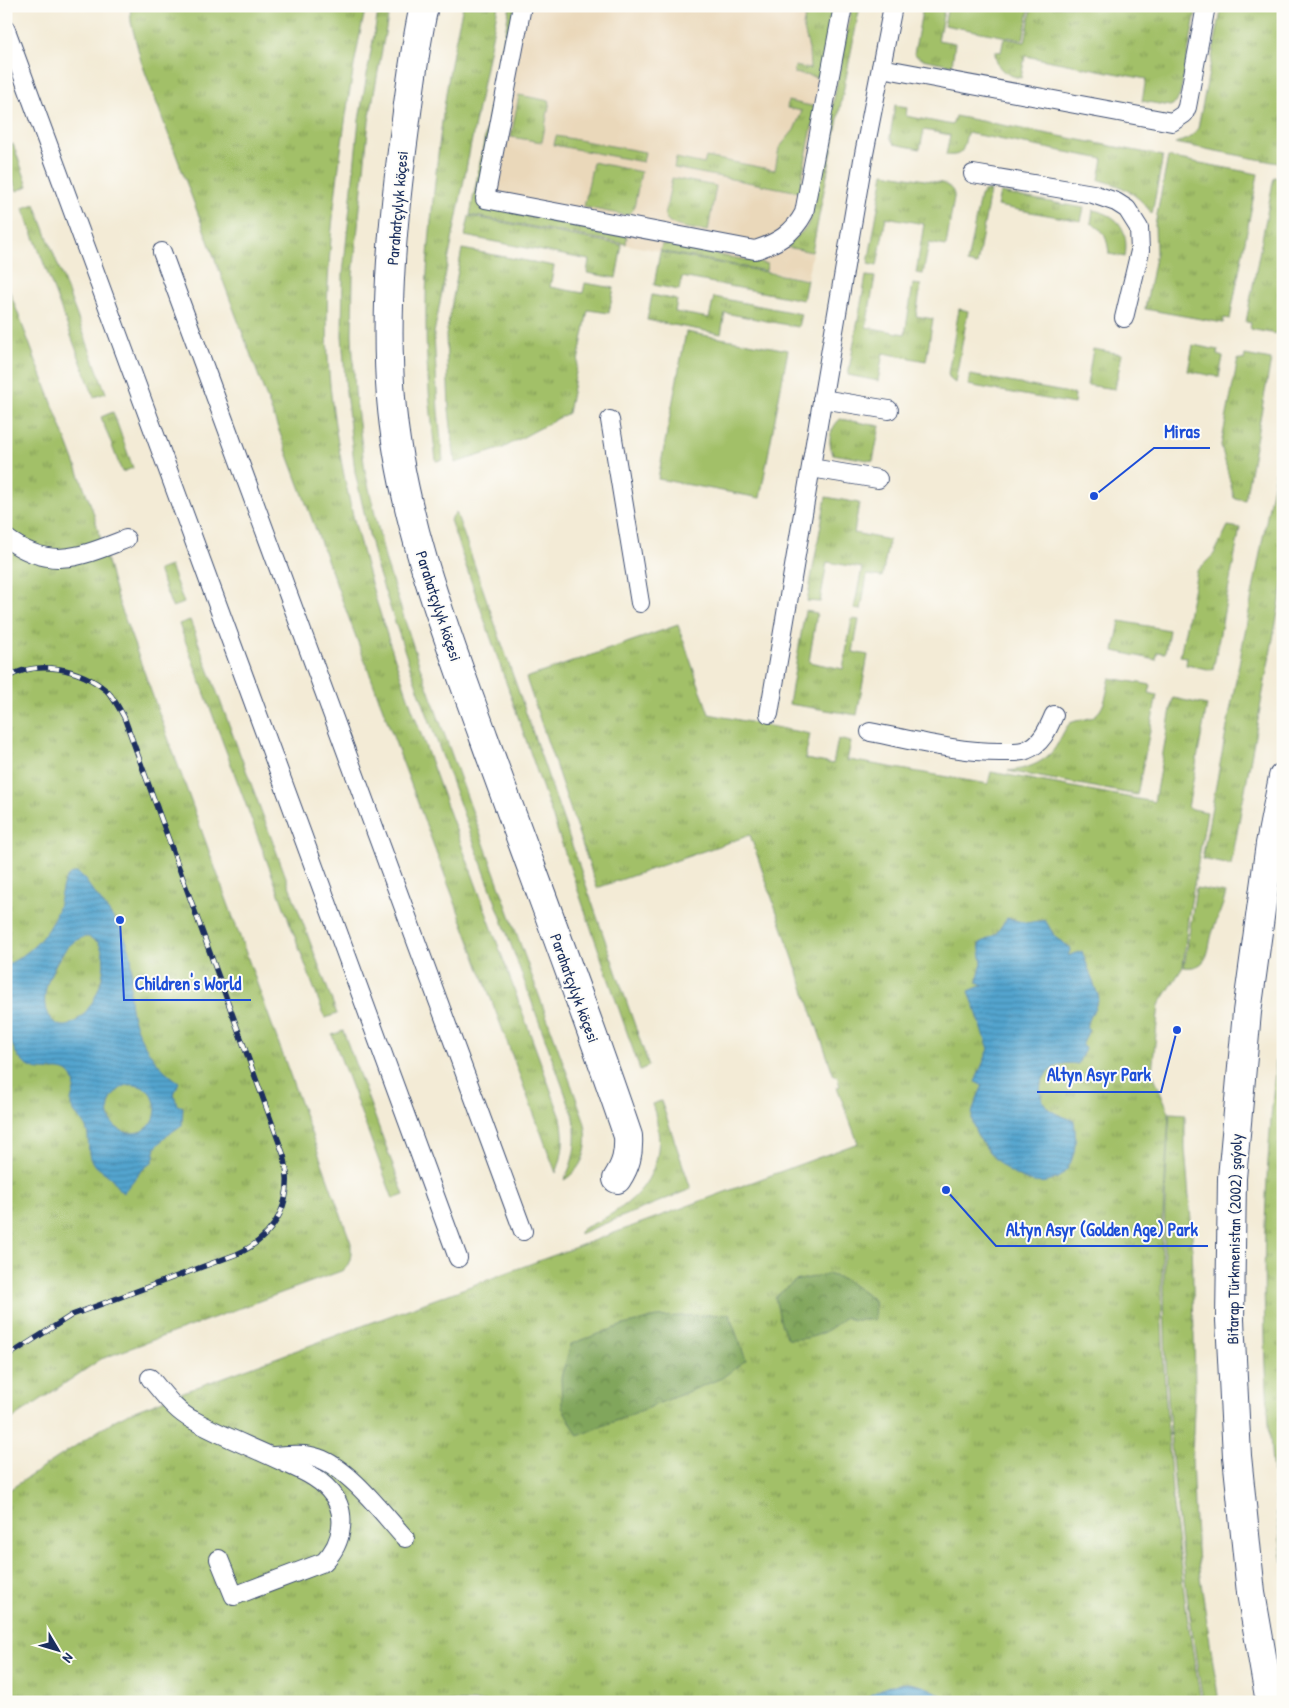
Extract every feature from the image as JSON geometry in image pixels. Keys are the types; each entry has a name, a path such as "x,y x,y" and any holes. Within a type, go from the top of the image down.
{"street":[{"name":"Parahatçylyk köçesi","path":"424,6 401,156 392,254 388,331 391,400 398,445 406,493 419,546 455,658 628,1136 629,1152 625,1166 617,1179"},
{"name":"Bitarap Türkmenistan (2002) şaýoly","path":"1270,1702 1251,1593 1237,1456 1230,1310 1232,1178 1247,1012 1270,844 1283,777"}],"lane":[{"path":"522,6 485,199 755,250 781,240 804,213 844,6"},
{"path":"769,714 864,154 894,6"},
{"path":"881,68 1172,122 1184,114 1206,6"},
{"path":"6,30 458,1258"},
{"path":"973,174 1093,194 1116,202 1127,209 1139,228 1140,251 1124,318"},
{"path":"162,252 523,1231"},
{"path":"822,399 890,410"},
{"path":"610,420 640,603"},
{"path":"811,468 878,479"},
{"path":"6,538 23,550 37,556 52,559 67,558 91,552 126,539"},
{"path":"870,732 986,753 1012,752 1026,750 1040,742 1054,715"},
{"path":"150,1378 170,1402 192,1420 318,1480 338,1502 342,1529 339,1541 332,1554 324,1562 234,1596 219,1559"},
{"path":"270,1456 296,1454 318,1458 335,1468 354,1482 405,1538"}],"shaded area":[{"path":"510,6 860,6 807,279 470,215"}],"green space":[{"path":"130,6 366,6 347,106 332,225 328,284 327,344 329,373 340,453 362,551 391,648 561,1118 563,1146 556,1173 141,61 131,22"},
{"path":"379,6 390,6 369,121 353,275 352,335 355,392 365,471 386,562 419,664 584,1120 586,1145 582,1161 571,1175 564,1180 571,1165 574,1150 574,1118 410,667 376,565 355,472 342,335 343,274 359,120"},
{"path":"463,6 498,6 434,333 438,411 443,460 436,461 427,359 427,271 443,116"},
{"path":"510,6 516,6 478,203 613,229 627,237 626,244 470,215"},
{"path":"807,6 835,6 821,78 794,73 795,66 810,69 809,49 803,26"},
{"path":"852,6 860,6 812,252 786,247 806,228 811,217"},
{"path":"923,6 945,6 938,40 955,43 952,65 922,59 914,54"},
{"path":"948,6 1030,6 1023,40 944,25"},
{"path":"1032,6 1197,6 1180,95 1176,103 1170,106 1142,101 1146,79 1025,56 1021,78 1006,73 997,62 995,51 1001,52 1004,38 1025,42"},
{"path":"1222,6 1283,6 1283,164 1175,143 1188,138 1198,128"},
{"path":"519,95 550,101 542,142 511,137"},
{"path":"788,101 816,107 799,192 674,168 676,158 704,164 706,157 775,170 779,148 794,130 802,111 787,108"},
{"path":"895,105 907,107 906,116 952,125 955,116 1163,156 1152,214 1129,191 1099,180 1103,159 967,133 964,147 957,155 946,155 950,135 924,130 920,149 894,144 890,137"},
{"path":"556,136 645,152 643,162 554,145"},
{"path":"13,144 28,186 17,191 6,162 6,146"},
{"path":"1168,157 1258,174 1230,319 1224,318 1223,323 1145,309 1156,252 1155,225"},
{"path":"593,162 641,172 634,208 629,214 624,215 584,207"},
{"path":"884,173 942,183 954,193 946,246 929,243 923,274 916,273 924,224 886,217 877,266 868,264"},
{"path":"1274,177 1283,179 1283,298 1276,334 1250,329 1251,323 1246,322"},
{"path":"672,178 716,186 708,231 676,225 667,219 665,215"},
{"path":"984,191 990,191 977,265 967,263 980,196"},
{"path":"1000,193 1084,208 1081,221 997,206"},
{"path":"35,204 106,393 94,397 23,208"},
{"path":"1093,210 1110,216 1121,226 1125,239 1125,257 1109,254 1108,244 1102,232 1091,223"},
{"path":"469,216 622,245 616,278 587,273 589,260 465,236"},
{"path":"662,244 767,264 766,271 660,251"},
{"path":"462,249 554,266 550,287 583,293 585,283 614,288 609,313 588,310 568,413 503,448 455,463 449,409 446,335"},
{"path":"660,252 807,280 803,300 682,277 679,290 654,285"},
{"path":"866,276 875,277 866,327 905,334 913,284 921,285 916,316 933,319 926,361 883,353 878,381 848,375"},
{"path":"6,282 92,508 117,597 351,1243 351,1250 350,1260 344,1270 101,1359 6,1423"},
{"path":"652,295 677,300 675,312 709,318 714,297 801,314 798,327 725,313 721,334 647,320"},
{"path":"959,309 968,311 955,383 948,374"},
{"path":"686,332 788,350 760,498 658,479"},
{"path":"1193,345 1218,350 1217,355 1223,357 1219,377 1188,371"},
{"path":"1093,349 1122,354 1115,389 1087,385"},
{"path":"1245,355 1271,360 1245,500 1234,498 1221,445 1238,359 1244,360"},
{"path":"970,375 1075,394 1074,404 968,385"},
{"path":"113,412 133,468 122,472 101,417"},
{"path":"840,419 880,426 873,461 833,454 830,444 831,435"},
{"path":"1283,432 1283,585 1231,865 1202,859"},
{"path":"826,497 859,503 854,533 889,540 882,577 867,575 861,610 854,609 862,568 827,562 820,602 807,601"},
{"path":"456,512 649,1066 640,1070 450,520"},
{"path":"1228,526 1240,528 1213,670 1186,665 1187,657 1180,656 1197,571 1214,554"},
{"path":"170,566 184,603 172,607 158,570"},
{"path":"805,611 817,613 809,662 843,669 852,619 859,620 853,652 868,655 857,715 789,704"},
{"path":"190,620 337,1014 325,1018 179,624"},
{"path":"1120,621 1169,630 1165,653 1157,652 1156,660 1114,651"},
{"path":"678,625 709,714 810,734 805,759 833,764 838,739 851,742 847,761 988,784 991,772 1154,802 1173,698 1207,705 1188,808 1207,812 1188,919 1183,967 1159,1005 1152,1072 1169,1112 1162,1232 1162,1323 1165,1388 1173,1506 1187,1615 1201,1702 6,1702 6,1492 113,1421 186,1391 858,1143 837,1087 840,1086 837,1076 834,1076 750,835 597,888 526,678"},
{"path":"1110,678 1151,685 1149,693 1157,695 1137,795 1008,771 1030,766 1043,760 1054,750 1070,723 1095,715 1102,706"},
{"path":"1196,888 1226,893 1205,959 1197,966 1184,967"},
{"path":"1283,992 1283,1563 1273,1479 1267,1395 1264,1268 1269,1138"},
{"path":"343,1031 404,1195 393,1199 332,1035"},
{"path":"661,1101 691,1189 579,1234 582,1229 606,1217 627,1203 639,1192 648,1179 658,1152 659,1136 652,1104"},
{"path":"1170,1113 1185,1114 1185,1149 1192,1233 1195,1387 1192,1457 1194,1506 1198,1563 1219,1702 1203,1702 1182,1556 1174,1482 1168,1408 1164,1260"},
{"path":"827,1274 844,1279 874,1300 875,1320 853,1320 845,1317 826,1331 812,1337 788,1339 781,1324 775,1297 795,1281"},
{"path":"729,1314 746,1360 722,1378 578,1436 562,1407 561,1377 571,1344 623,1325 657,1317"}],"water":[{"path":"78,873 85,880 121,930 131,954 130,998 134,1022 152,1056 169,1075 179,1082 174,1094 177,1105 183,1107 182,1125 169,1134 156,1147 153,1161 141,1171 123,1193 112,1179 94,1164 90,1158 86,1128 71,1105 75,1086 70,1074 61,1070 35,1069 24,1063 10,1039 7,1023 6,965 30,950 48,929 58,908 63,885 68,876","holes":["84,937 89,937 98,942 102,952 104,963 99,988 86,1011 78,1020 69,1025 60,1025 50,1019 47,1013 45,1007 46,988 63,952 72,943","127,1085 139,1086 148,1091 156,1107 151,1125 143,1130 132,1133 118,1129 112,1123 108,1112 113,1096"]},
{"path":"1007,918 1026,923 1045,920 1055,937 1071,948 1068,956 1082,951 1099,998 1086,1027 1089,1029 1082,1046 1085,1048 1078,1064 1067,1063 1050,1070 1041,1084 1040,1093 1049,1109 1074,1121 1075,1145 1070,1163 1061,1175 1049,1182 1034,1182 1018,1177 1002,1166 975,1131 972,1118 976,1101 983,1085 975,1082 989,1049 969,991 983,985 977,982 982,963 979,944 996,934"},
{"path":"907,1683 930,1689 940,1694 949,1702 863,1702 883,1688"}],"railway":[{"path":"6,678 18,672 31,669 58,669 71,672 96,683 107,691 124,717 284,1156 287,1172 285,1201 280,1214 263,1237 251,1246 237,1254 72,1315 6,1357"}],"place":[{"name":"Miras","path":"1094,496"},
{"name":"Children's World","path":"120,920"},
{"name":"Altyn Asyr Park","path":"1177,1030"},
{"name":"Altyn Asyr (Golden Age) Park","path":"946,1190"}]}
